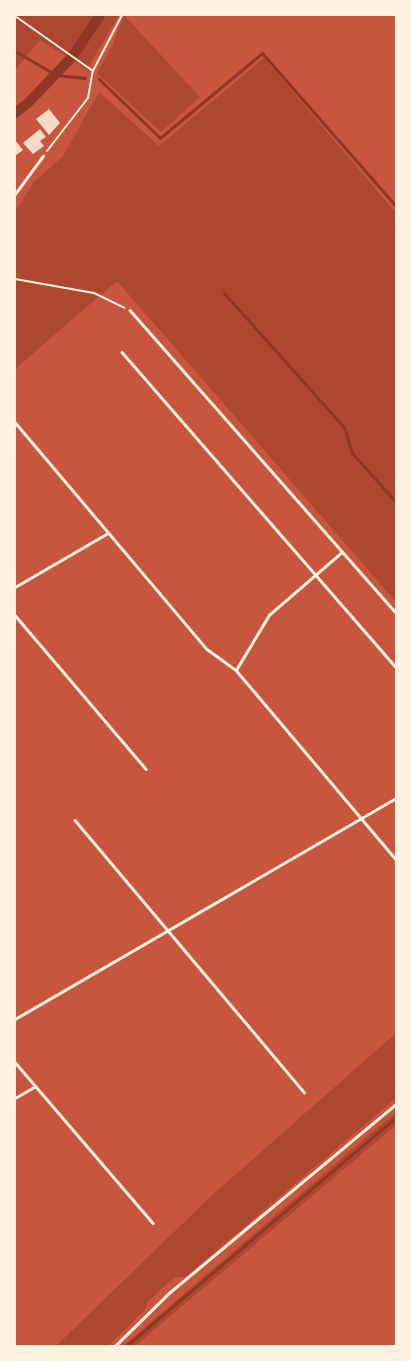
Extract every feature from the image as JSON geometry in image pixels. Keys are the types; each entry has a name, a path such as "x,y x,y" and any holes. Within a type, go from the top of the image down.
{"lane":[{"path":"15,194 43,156"},
{"path":"130,310 396,614"},
{"path":"122,352 396,667"},
{"path":"15,422 207,649 236,670 396,859"},
{"path":"15,587 108,533"},
{"path":"236,670 269,615 342,552"},
{"path":"15,616 146,769"},
{"path":"15,1019 396,798"},
{"path":"75,820 304,1092"},
{"path":"15,1062 34,1087 153,1223"},
{"path":"15,1098 34,1087"},
{"path":"115,1346 169,1293 396,1104"}],"path":[{"path":"43,156 88,98 94,71 122,15"},
{"path":"15,16 68,56 94,71"},
{"path":"15,279 94,292 130,310"}],"shaded area":[{"path":"15,15 119,15 87,70 40,40 15,70"},
{"path":"124,15 200,97 161,132 97,73 113,45"},
{"path":"264,58 396,213 396,602 117,281 15,369 15,212 33,183 63,156 99,92 159,146"},
{"path":"396,1033 396,1098 185,1277 175,1277 148,1301 145,1310 108,1346 56,1346 209,1198"},
{"path":"396,1112 396,1125 135,1346 123,1346"}],"building":[{"path":"49,109 60,123 49,135 36,119"},
{"path":"40,129 46,137 40,141 44,146 33,154 23,143"},
{"path":"15,140 23,150 15,156"}],"waterway":[{"path":"15,113 28,103 73,56 100,15"},
{"path":"15,51 56,75 85,78"},
{"path":"99,79 160,138 262,53 396,206"},
{"path":"224,293 344,427 352,453 396,502"},
{"path":"126,1346 396,1117"}]}
